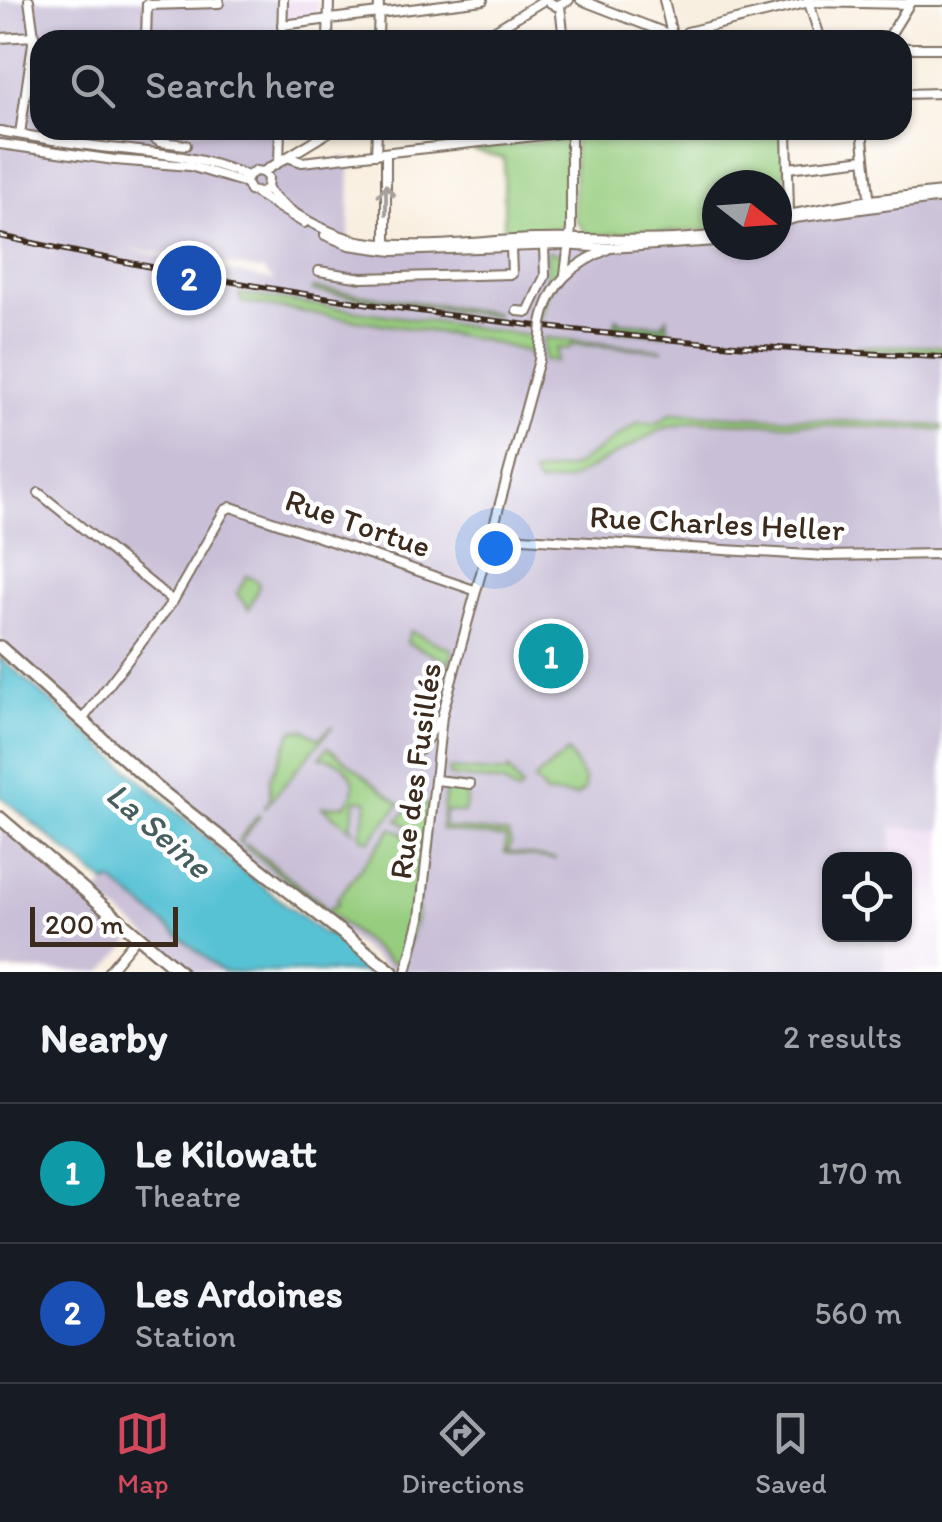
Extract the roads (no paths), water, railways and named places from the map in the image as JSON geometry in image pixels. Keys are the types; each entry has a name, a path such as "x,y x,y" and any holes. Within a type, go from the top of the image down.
{"main road":[{"path":"0,644 166,794 394,972"},
{"path":"0,818 178,972"}],"street":[{"path":"29,0 33,30"},
{"path":"146,30 147,2 220,0"},
{"path":"282,30 283,0"},
{"path":"328,30 329,0"},
{"path":"378,30 379,0"},
{"path":"282,26 483,0"},
{"path":"496,30 545,0 560,6"},
{"path":"560,6 569,0"},
{"path":"581,0 657,30"},
{"path":"664,0 673,30"},
{"path":"695,30 809,1 942,1"},
{"path":"809,1 818,30"},
{"path":"893,30 910,2"},
{"path":"560,6 563,30"},
{"path":"0,38 30,36"},
{"path":"912,48 942,48"},
{"path":"20,134 30,64"},
{"path":"912,94 942,93"},
{"path":"0,130 30,135"},
{"path":"64,140 212,161 247,179 250,191 328,236 360,248 394,251 512,247 572,239 610,248"},
{"path":"157,140 186,145"},
{"path":"280,140 280,162"},
{"path":"247,179 255,171 263,172 290,158 315,140"},
{"path":"378,140 386,244"},
{"path":"290,158 302,162 498,140"},
{"path":"572,263 573,140"},
{"path":"788,140 788,168 866,159"},
{"path":"863,140 870,204"},
{"path":"0,144 190,166 247,179"},
{"path":"136,150 142,156 136,162"},
{"path":"263,172 268,178 267,188 278,202 327,230 354,240 386,244 702,239"},
{"path":"258,194 267,188"},
{"path":"792,213 942,195"},
{"path":"792,218 870,204"},
{"path":"572,263 610,248 702,239"},
{"path":"547,245 572,263"},
{"path":"517,311 528,312 546,276 547,245"},
{"path":"319,271 362,278 512,274 512,247"},
{"name":"Rue des Fusillés","path":"406,972 420,918 447,686 539,360 542,322 553,289 572,263"},
{"path":"39,494 173,601 84,718"},
{"name":"Rue Tortue","path":"173,601 225,510 238,507 474,590"},
{"name":"Rue Charles Heller","path":"489,536 827,556 942,554"},
{"path":"420,750 442,716"},
{"path":"428,738 440,738"},
{"path":"436,780 470,784"},
{"path":"108,972 139,939"},
{"path":"394,972 408,959"}],"water":[{"name":"La Seine","path":"0,657 224,856 377,972 223,972 112,881 105,883 0,796"}],"railway":[{"path":"0,236 233,282 468,318 705,343 942,357"}],"place":[{"name":"Les Ardoines","path":"189,278"},
{"name":"Le Kilowatt","path":"551,656"}]}
